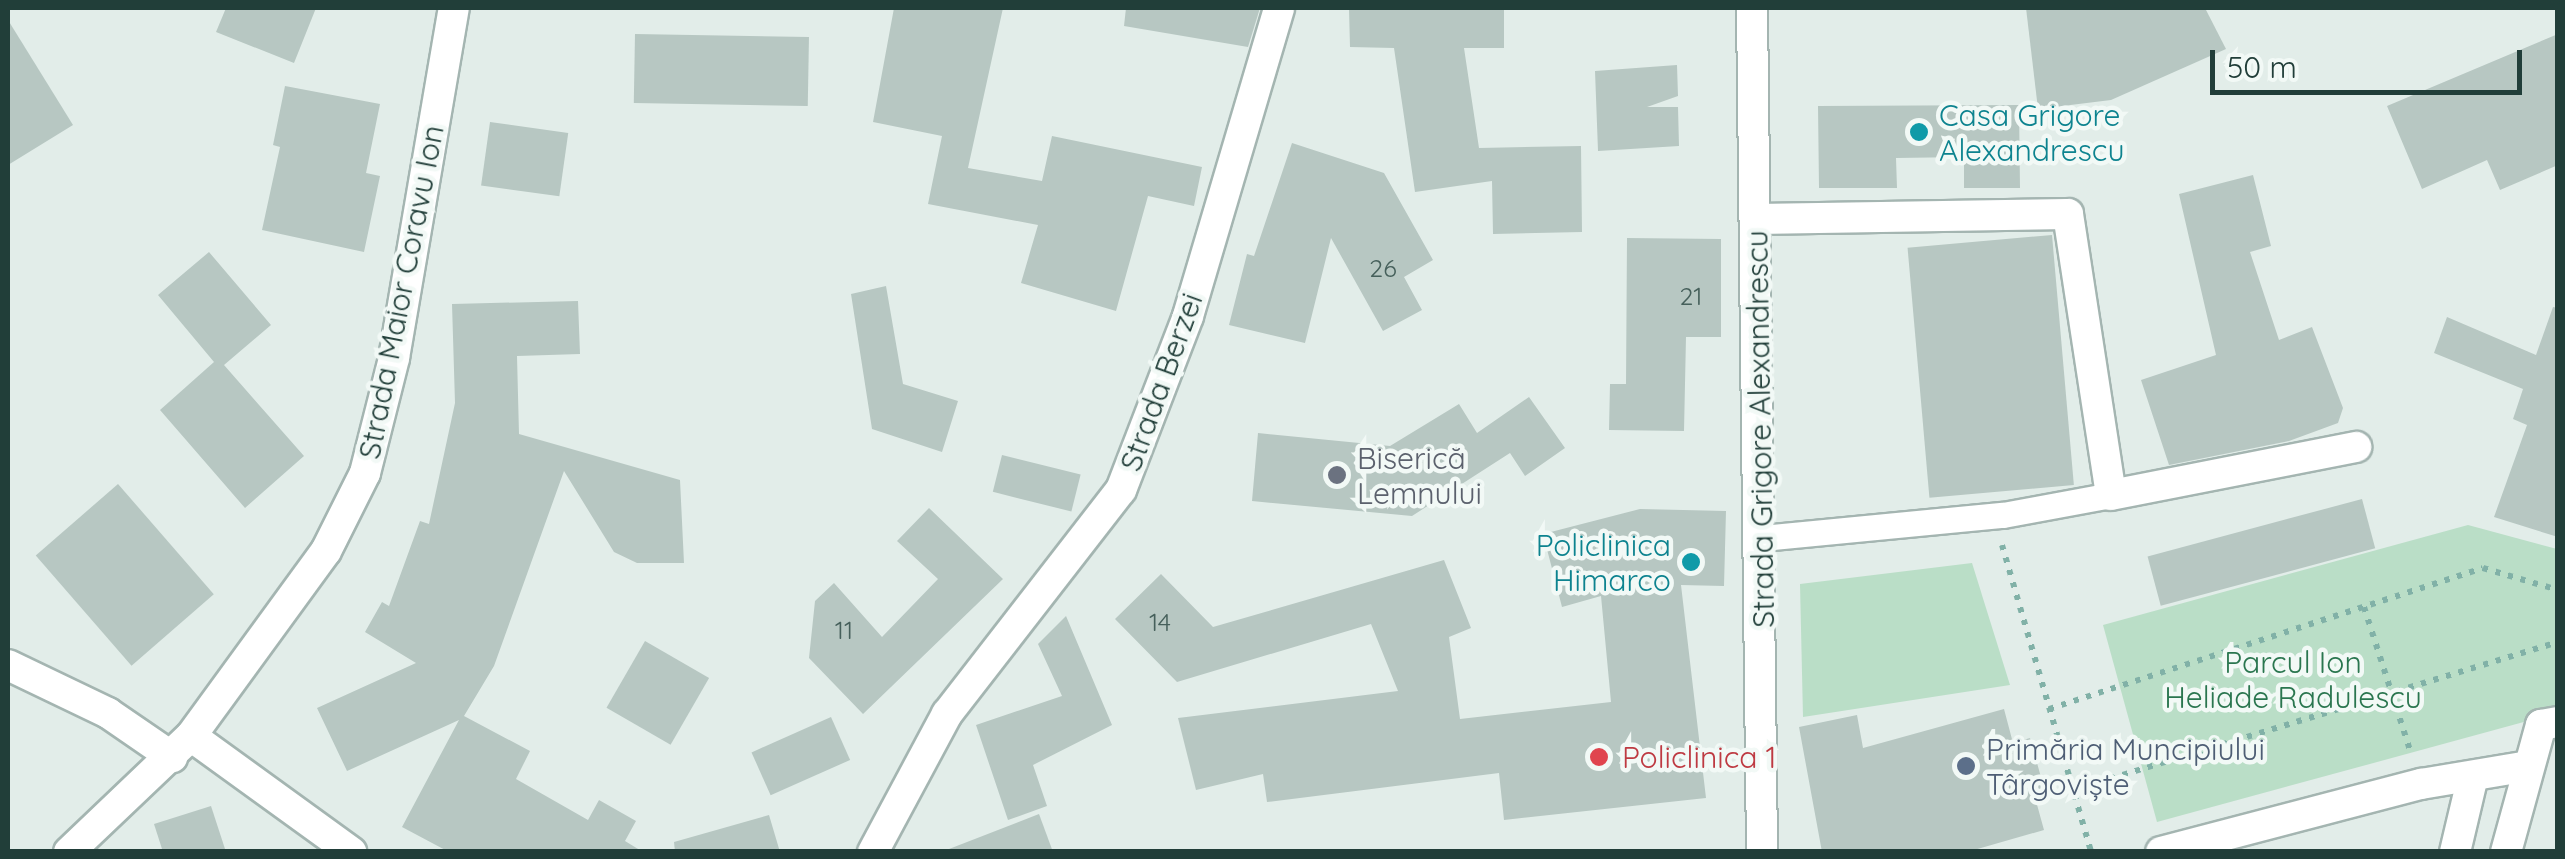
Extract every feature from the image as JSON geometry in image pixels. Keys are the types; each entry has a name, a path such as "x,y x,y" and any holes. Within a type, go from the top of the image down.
{"street":[{"name":"Strada Maior Coravu Ion","path":"69,852 182,746 326,551 365,473 394,358 454,8"},
{"name":"Strada Berzei","path":"873,852 946,714 1091,534 1129,474 1188,316 1279,8"},
{"name":"Strada Grigore Alexandrescu","path":"1752,8 1762,538 1762,852"},
{"path":"1756,219 2068,214 2112,495 2356,447"},
{"path":"8,665 182,746 351,852"},
{"path":"2506,852 2541,726 2558,722"},
{"path":"2162,851 2422,784 2528,766"},
{"path":"2455,852 2473,776"},
{"path":"893,814 896,852"}],"lane":[{"path":"1762,538 1993,516 2112,495"}],"path":[{"path":"1993,516 2090,852"},
{"path":"2049,709 2484,568 2558,590"},
{"path":"2364,607 2422,784"},
{"path":"2073,790 2558,642"}],"green space":[{"name":"Parcul Ion Heliade Radulescu","path":"2468,525 2557,549 2557,713 2157,822 2103,625"},
{"path":"1972,563 2010,685 1803,717 1800,584"}],"building":[{"path":"226,8 316,8 294,63 216,32"},
{"path":"894,8 1003,8 968,168 1042,181 1052,136 1202,167 1194,206 1148,196 1116,311 1021,283 1038,225 928,204 942,136 873,122"},
{"path":"1126,8 1260,8 1248,47 1124,26"},
{"path":"1349,8 1504,8 1504,48 1464,48 1479,148 1581,146 1582,232 1493,234 1492,181 1415,192 1394,48 1350,47"},
{"path":"2026,8 2205,8 2226,49 2111,100 2038,109"},
{"path":"8,20 73,125 8,165"},
{"path":"635,34 809,37 808,106 634,103"},
{"path":"2558,34 2558,165 2500,190 2487,160 2422,189 2387,106"},
{"path":"1677,65 1678,96 1647,107 1678,107 1679,146 1598,151 1595,71"},
{"path":"285,86 380,104 366,173 380,176 364,252 262,230 280,147 273,145"},
{"name":"Casa Grigore Alexandrescu","path":"2019,105 2020,188 1964,188 1964,157 1896,158 1897,188 1819,188 1818,106"},
{"path":"490,122 568,133 559,196 481,185"},
{"path":"1292,143 1384,173 1433,260 1404,277 1422,310 1383,331 1331,238 1305,343 1229,325 1247,254 1254,256"},
{"path":"2253,175 2271,246 2250,252 2279,340 2312,327 2343,408 2338,423 2289,441 2169,465 2141,380 2216,355 2179,194"},
{"path":"2052,235 2074,485 1929,498 1908,248"},
{"path":"1627,238 1721,239 1721,337 1686,337 1684,431 1609,430 1610,384 1626,384"},
{"path":"209,252 271,325 224,365 304,456 245,508 160,410 214,362 158,295"},
{"path":"886,286 903,384 958,401 942,452 872,429 851,294"},
{"path":"578,301 580,354 517,356 519,434 680,480 684,563 637,563 614,552 564,471 494,666 464,716 530,751 516,779 588,820 599,800 636,821 625,841 643,852 449,852 402,827 459,720 347,771 317,708 416,663 365,632 382,602 389,606 420,521 429,524 455,403 452,304"},
{"path":"2553,307 2558,308 2558,537 2494,517 2527,425 2513,419 2523,389 2434,353 2447,317 2536,355"},
{"path":"1529,397 1565,448 1525,476 1510,453 1412,516 1252,501 1258,433 1390,446 1459,404 1477,433"},
{"path":"1002,455 1081,475 1071,511 993,492"},
{"path":"118,484 214,594 132,666 36,556"},
{"path":"2362,499 2375,548 2161,606 2148,556"},
{"path":"929,508 1003,579 863,714 809,658 815,601 834,583 882,637 938,579 897,541"},
{"path":"1640,509 1726,511 1724,586 1681,585 1706,798 1504,820 1499,773 1267,802 1263,774 1196,790 1178,718 1398,691 1371,624 1177,682 1115,619 1161,574 1213,627 1444,560 1471,628 1449,637 1460,719 1611,702 1601,596 1562,607 1543,534"},
{"path":"1066,616 1112,725 1033,765 1047,806 1008,820 976,725 1062,696 1038,644"},
{"path":"645,641 709,678 671,745 606,708"},
{"path":"2004,709 2013,743 2030,738 2046,795 2036,801 2044,830 1967,852 1822,852 1799,727 1857,715 1863,748"},
{"path":"831,717 850,760 771,795 752,752"},
{"path":"211,806 226,852 163,852 154,824"},
{"path":"1039,814 1053,852 950,852 949,849"},
{"path":"769,815 780,852 675,852 674,842"}],"place":[{"name":"Casa Grigore Alexandrescu","path":"1919,132"},
{"name":"Biserică Lemnului","path":"1337,475"},
{"name":"Policlinica Himarco","path":"1691,562"},
{"name":"Policlinica 1","path":"1599,757"},
{"name":"Primăria Muncipiului Târgoviște","path":"1966,766"}]}
